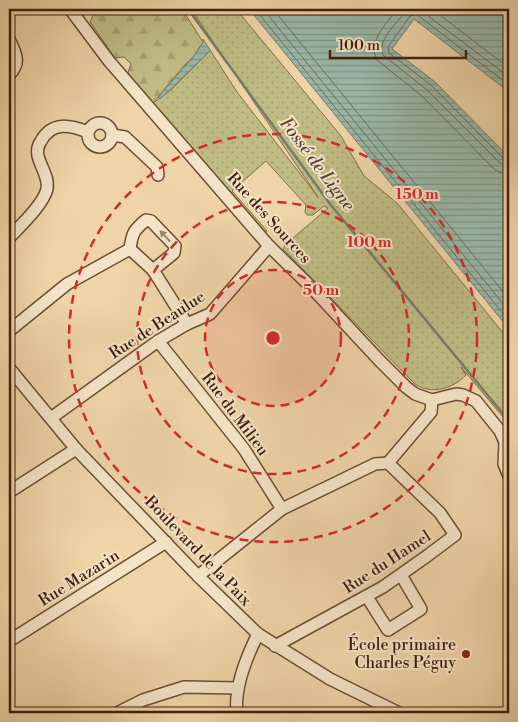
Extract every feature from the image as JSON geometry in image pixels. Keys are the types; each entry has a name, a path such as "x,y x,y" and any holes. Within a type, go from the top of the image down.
{"street":[{"name":"Rue des Sources","path":"70,9 109,61 269,246 406,388 415,394 432,400"},
{"path":"9,39 17,56 15,68 9,75"},
{"path":"100,122 110,127 112,135 107,145 99,147 89,140 88,132 92,126 100,122"},
{"path":"9,238 43,200 47,179 37,154 38,145 43,136 51,129 59,126 72,126 88,132"},
{"path":"112,135 125,137 157,167 158,175"},
{"path":"130,249 132,233 146,220 151,221 175,246 174,253 152,270"},
{"name":"Rue de Beaulue","path":"51,418 158,341 187,324 210,314 269,246"},
{"path":"130,249 152,270 187,324"},
{"path":"9,332 68,284 130,249"},
{"name":"Rue du Milieu","path":"158,341 244,449 282,509"},
{"name":"Boulevard de la Paix","path":"9,368 76,449 198,576 258,634 330,679 400,713"},
{"path":"198,576 282,509 375,464 388,463 431,412 432,400 456,394 476,401 500,431 505,442 504,464 509,476"},
{"path":"9,492 76,449"},
{"name":"Rue du Hamel","path":"275,646 367,597 401,575 455,535 440,513 388,463"},
{"name":"Rue Mazarin","path":"9,641 166,542"},
{"path":"367,597 388,630 421,609 401,575"},
{"path":"237,713 238,688 251,648 258,634"},
{"path":"116,713 143,700 184,687 238,688"}],"green space":[{"path":"96,9 182,9 203,42 194,56 153,103 130,77 128,72 131,64 124,57 115,58 90,22"},
{"path":"191,9 236,9 341,136 364,176 397,203 509,340 509,424 461,367 466,375 448,387 435,390 415,384 283,249 286,244 328,208 324,206 313,215 307,215 305,212 306,205 266,161 232,191 267,231 264,234 153,103 171,90 210,50 237,92 318,197"}],"water":[{"path":"249,9 509,9 509,92 414,19 392,49 434,81 509,157 509,329"},
{"path":"203,39 210,50 160,99 158,97 194,56"}],"waterway":[{"name":"Fossé de Ligne","path":"188,9 330,204 509,421"}],"place":[{"name":"École primaire Charles Péguy","path":"466,654"}]}
